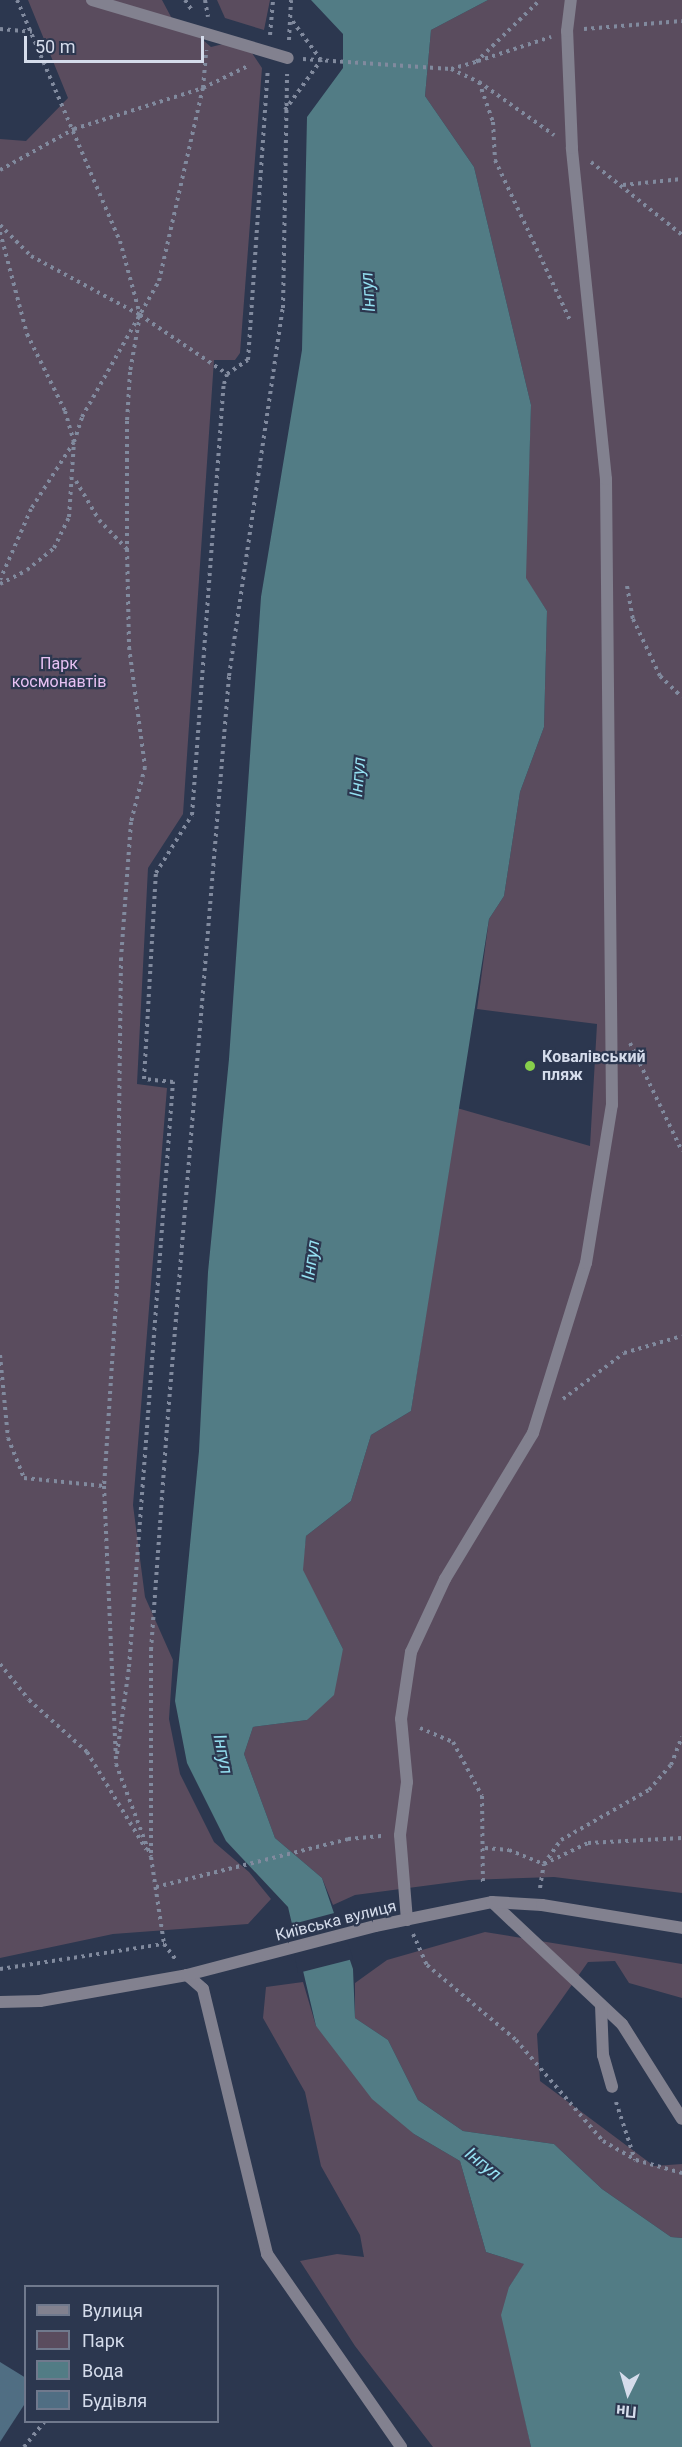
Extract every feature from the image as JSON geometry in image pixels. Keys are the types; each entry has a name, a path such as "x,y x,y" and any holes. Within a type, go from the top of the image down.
{"street":[{"path":"92,0 288,58"},
{"path":"407,1920 399,1835 407,1782 401,1719 411,1652 445,1579 536,1423 585,1263 612,1106 606,479 572,148 567,31 571,0"},
{"path":"492,1902 622,2024 682,2119"},
{"name":"Київська вулиця","path":"0,2002 40,2001 187,1974 230,1965 375,1926 492,1902 542,1905 682,1928"},
{"path":"187,1974 202,1989 267,2254 401,2447"},
{"path":"601,2005 603,2055 612,2086"}],"path":[{"path":"17,0 120,241 140,315 128,411 127,549 129,647 145,767 131,822 122,958 118,1274 104,1485 116,1764 151,1857"},
{"path":"0,582 31,509 74,442 82,417 159,281 203,88 207,33 185,0"},
{"path":"209,12 211,0"},
{"path":"227,374 248,360 273,0"},
{"path":"187,1974 164,1944 151,1857 150,1650 229,676 283,308 291,0"},
{"path":"288,58 451,69 476,62 540,0"},
{"path":"0,29 32,32"},
{"path":"0,170 74,129 203,88 269,52"},
{"path":"479,82 493,122 495,160 573,328"},
{"path":"622,185 682,179"},
{"path":"0,225 31,256 140,315 227,374"},
{"path":"0,232 27,334 65,411 74,442 75,480 69,517 54,548 27,570 0,582"},
{"path":"116,1764 129,1667 173,1082 144,1079 156,873 192,814 227,374"},
{"path":"75,480 99,520 127,549"},
{"path":"626,584 633,619 660,676 682,697"},
{"path":"628,1039 682,1150"},
{"path":"557,1405 624,1353 682,1336"},
{"path":"0,1355 8,1438 24,1478 104,1485"},
{"path":"0,1664 29,1700 87,1752 151,1857"},
{"path":"401,1719 453,1742 483,1796 485,1848 482,1885 492,1902"},
{"path":"542,1905 544,1864 561,1840 649,1790 671,1765 682,1737"},
{"path":"156,1887 367,1836"},
{"path":"485,1848 509,1850 544,1864 588,1843 682,1838"},
{"path":"407,1920 427,1965 516,2040 603,2141 636,2160 682,2173"},
{"path":"0,1969 164,1944"},
{"path":"612,2086 623,2132 636,2160"},
{"path":"24,2447 42,2423"}],"green space":[{"name":"Парк космонавтів","path":"28,0 162,0 177,28 196,34 211,47 227,43 252,53 262,68 240,353 235,360 214,360 183,814 148,868 137,1084 167,1088 133,1505 145,1597 173,1660 169,1719 180,1774 214,1842 249,1872 271,1899 248,1924 113,1934 0,1958 0,139 26,141 68,98"},
{"path":"217,0 270,0 264,30 225,18"},
{"path":"488,0 682,0 682,1893 554,1877 469,1880 355,1895 333,1905 322,1878 275,1838 244,1754 253,1727 307,1720 343,1649 302,1570 306,1536 351,1501 371,1435 411,1411 457,1108 590,1146 597,1024 477,1009 489,919 504,896 520,792 544,727 547,611 525,578 531,405 474,167 425,96 431,30"},
{"path":"485,1932 682,1964 682,1998 629,1983 615,1961 588,1962 537,2034 540,2081 654,2166 682,2164 682,2238 671,2237 602,2189 554,2144 463,2131 418,2100 388,2040 355,2018 355,1983 387,1960"},
{"path":"303,1982 316,2026 414,2134 460,2161 486,2252 525,2264 509,2287 519,2389 531,2447 433,2447 355,2346 300,2261 337,2254 364,2257 360,2235 321,2166 305,2092 263,2018 266,1987"}],"water":[{"name":"Інгул","path":"311,0 488,0 431,30 425,96 474,167 531,405 526,578 547,611 544,727 520,792 504,896 489,919 411,1411 371,1435 351,1501 306,1536 303,1570 343,1649 334,1695 307,1720 253,1727 244,1754 275,1838 322,1878 353,1969 355,2018 388,2040 418,2100 463,2131 554,2144 602,2189 671,2237 682,2238 682,2447 531,2447 501,2315 509,2287 524,2264 486,2252 460,2161 414,2134 372,2099 316,2026 288,1907 226,1841 187,1763 175,1701 199,1451 208,1272 229,1059 261,597 302,350 307,117 343,68 343,34"}],"pier":[{"path":"338,1912 353,1959 298,1973 289,1925"}],"building":[{"path":"0,2362 24,2377 24,2405 0,2442"}],"place":[{"name":"Ковалівський пляж","path":"530,1066"}]}
